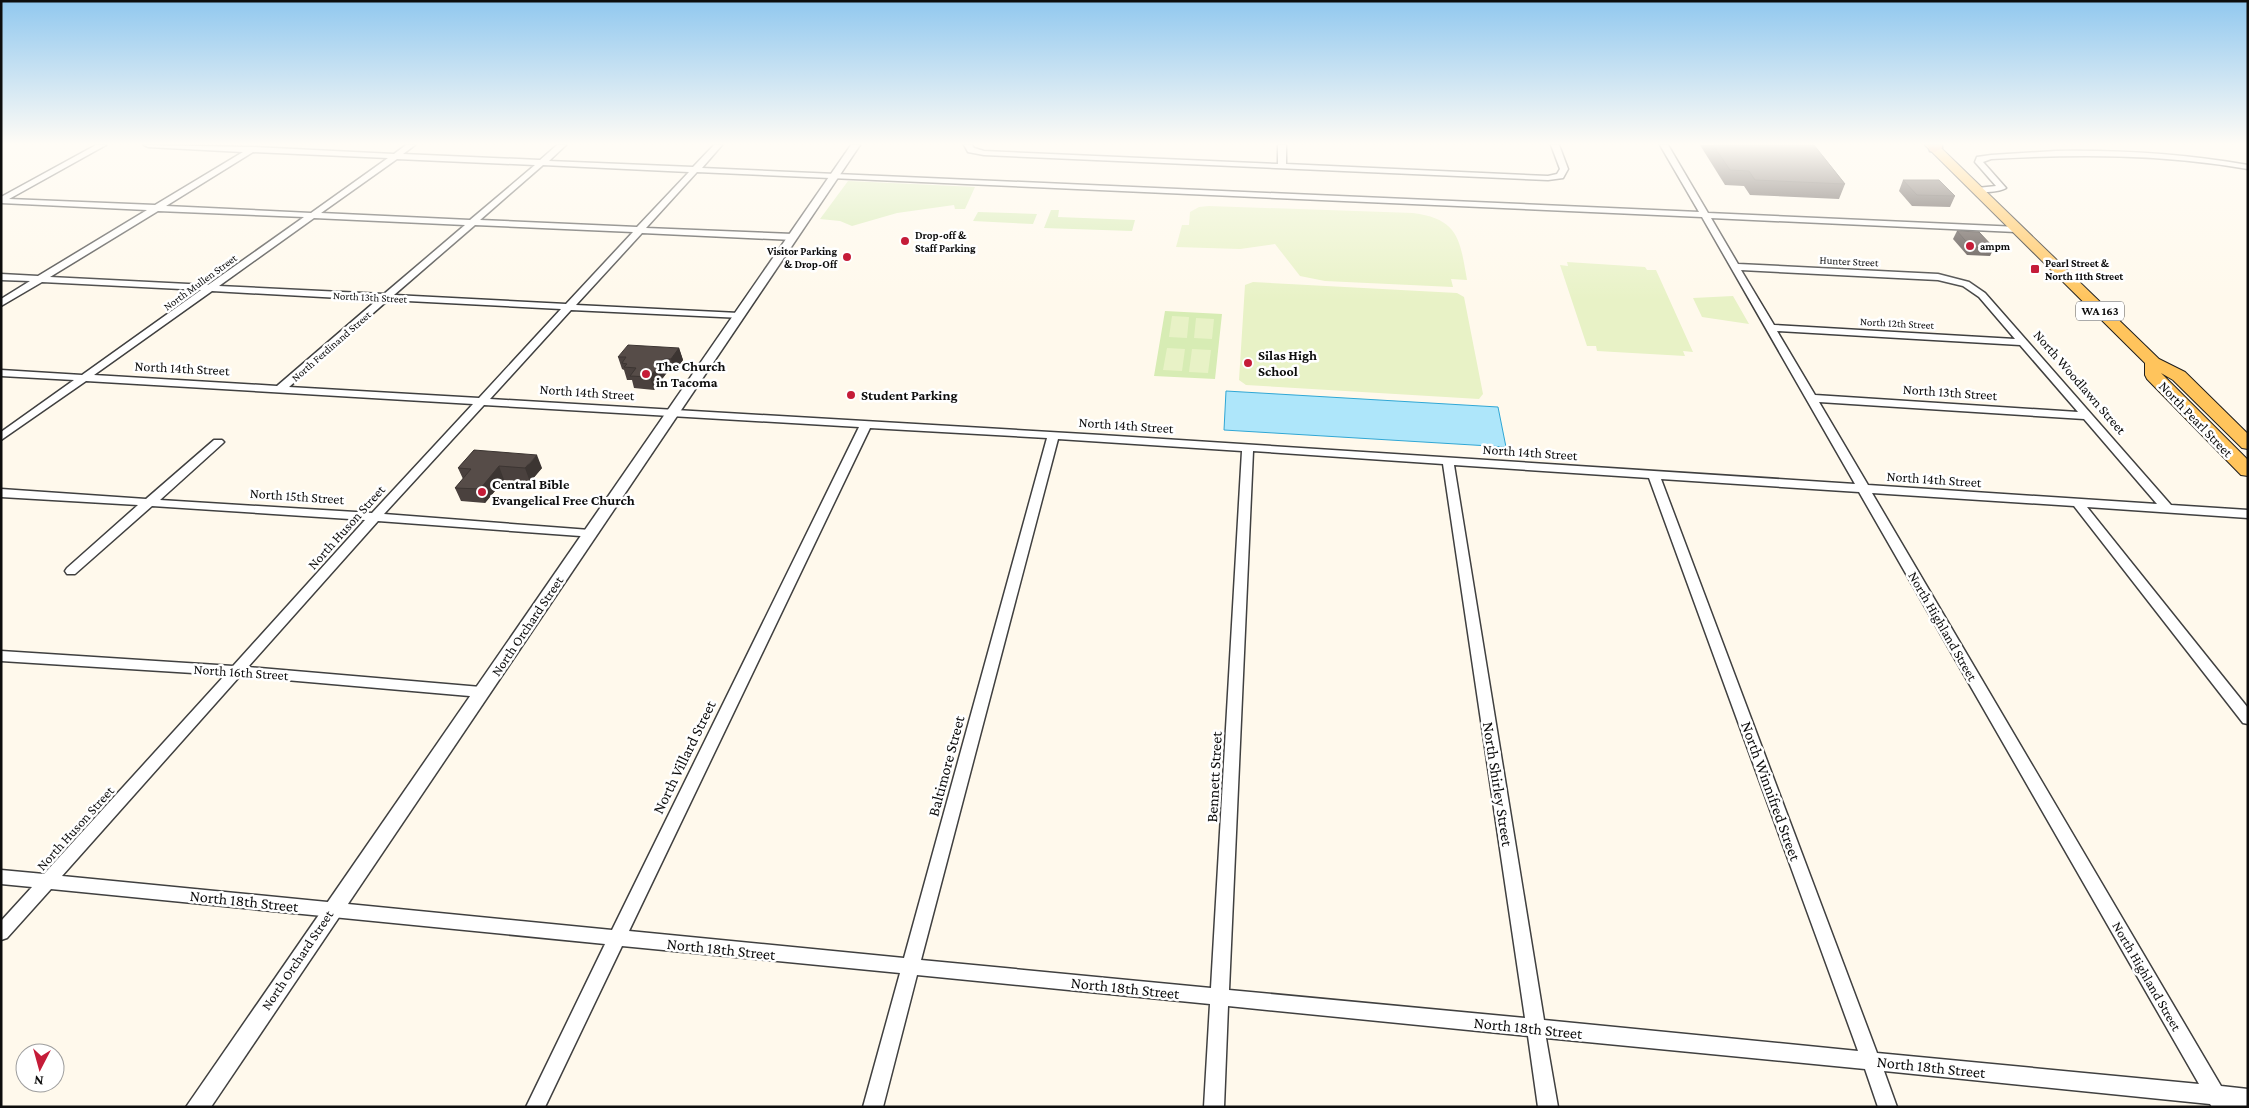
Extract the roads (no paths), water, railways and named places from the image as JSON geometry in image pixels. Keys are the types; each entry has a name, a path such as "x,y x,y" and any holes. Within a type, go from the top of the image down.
{"main road":[{"name":"North Pearl Street","path":"1984,197 2153,362 2179,376 2248,444"},
{"name":"North Pearl Street","path":"2153,362 2153,375 2248,471"}],"street":[{"path":"1,303 176,197"},
{"name":"North Mullen Street","path":"1,437 338,197"},
{"name":"North Ferdinand Street","path":"281,388 502,197"},
{"name":"North Huson Street","path":"1,933 376,517 670,197"},
{"name":"North Orchard Street","path":"197,1107 821,197"},
{"path":"1319,197 2016,229"},
{"name":"North Highland Street","path":"1693,197 2219,1101"},
{"path":"1,200 310,216 793,237"},
{"name":"Hunter Street","path":"1734,267 1938,277 1962,282"},
{"name":"North 13th Street","path":"1,277 739,316"},
{"name":"North Woodlawn Street","path":"1962,282 1982,295 2168,509"},
{"name":"North 12th Street","path":"1769,328 2023,342"},
{"name":"North 14th Street","path":"1,373 1053,435 2248,514"},
{"name":"North 13th Street","path":"1810,398 2087,416"},
{"name":"North Villard Street","path":"535,1107 615,938 866,424"},
{"name":"Baltimore Street","path":"873,1107 1053,435"},
{"path":"71,571 218,442"},
{"name":"Bennett Street","path":"1214,1107 1248,448"},
{"name":"North Shirley Street","path":"1448,462 1548,1107"},
{"name":"North Winnifred Street","path":"1654,476 1888,1107"},
{"name":"North 15th Street","path":"1,493 376,517 590,534"},
{"path":"2078,503 2248,719"},
{"name":"North 16th Street","path":"1,656 237,671 481,692"},
{"name":"North 18th Street","path":"1,878 1872,1061 2219,1101 2248,1098"}],"water":[{"path":"1226,391 1498,407 1506,447 1224,430"}],"place":[{"name":"Drop-off & Staff Parking","path":"905,241"},
{"name":"ampm","path":"1970,246"},
{"name":"Visitor Parking & Drop-Off","path":"847,257"},
{"name":"Pearl Street & North 11th Street","path":"2035,269"},
{"name":"Silas High School","path":"1248,363"},
{"name":"The Church in Tacoma","path":"646,374"},
{"name":"Student Parking","path":"851,395"},
{"name":"Central Bible Evangelical Free Church","path":"482,492"}]}
